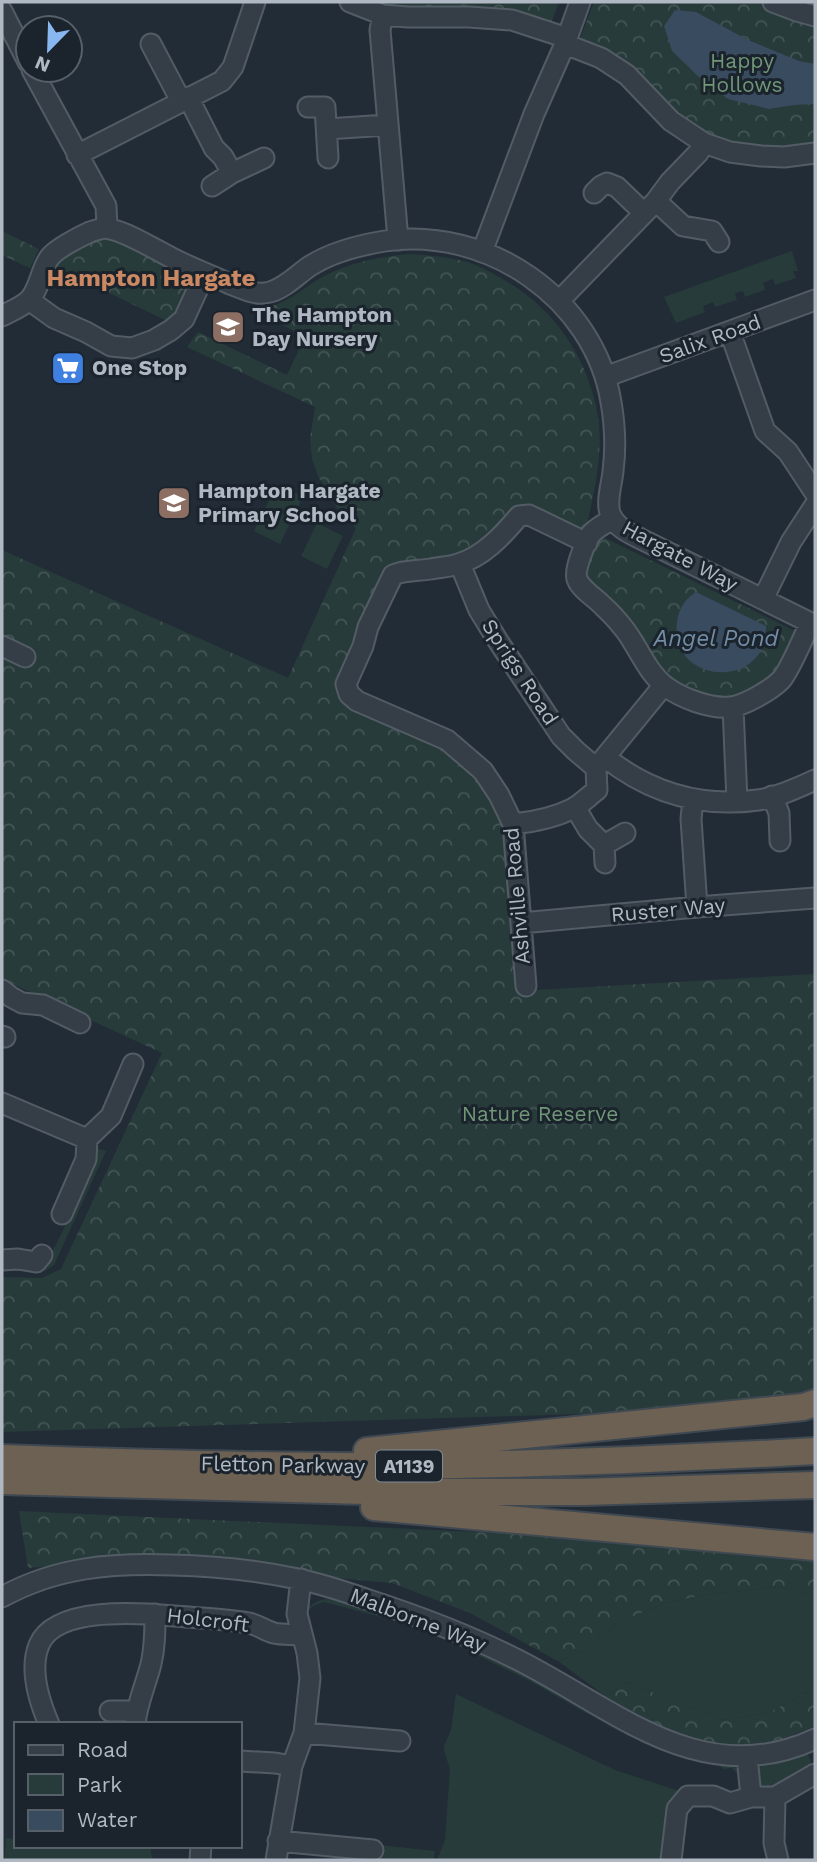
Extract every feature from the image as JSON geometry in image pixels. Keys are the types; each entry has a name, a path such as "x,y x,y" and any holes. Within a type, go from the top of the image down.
{"highway":[{"path":"226,1465 815,1403"},
{"name":"Fletton Parkway","path":"2,1458 226,1465 403,1466 815,1451"},
{"name":"Fletton Parkway","path":"2,1482 403,1492 583,1492 815,1485"},
{"path":"140,1486 815,1547"}],"street":[{"path":"77,155 222,81 233,67 255,2"},
{"path":"350,2 383,15 512,20 601,58 627,75 671,121 704,143 730,152 761,156 784,157 815,153"},
{"path":"482,252 580,2"},
{"path":"773,2 815,16"},
{"path":"2,11 14,35"},
{"path":"383,15 380,30 398,240"},
{"path":"151,44 232,173"},
{"path":"2,316 29,300 49,258 55,252 91,232 107,228 106,206 39,84"},
{"path":"308,107 325,107 328,158"},
{"path":"327,129 387,125"},
{"path":"560,300 650,207 704,143"},
{"path":"212,186 264,158"},
{"path":"594,193 607,183 683,226 712,231 719,242"},
{"name":"Hargate Way","path":"107,228 249,292 272,292 313,264 336,254 361,246 398,240 440,240 462,245 527,274 560,300 587,340 605,377 615,434 609,504 612,519 641,540 813,624"},
{"path":"29,300 54,318 111,346 132,348 154,340 184,319 205,274"},
{"name":"Salix Road","path":"605,377 815,300"},
{"path":"730,332 765,431 788,452 815,493"},
{"path":"763,599 791,542 815,505"},
{"name":"Ashville Road","path":"526,986 513,824 499,795 483,771 447,740 357,701 349,694 346,684 363,646 368,627 393,575 460,564 485,550 519,516 529,515 587,542"},
{"path":"612,519 593,532 587,542 578,564 578,580 618,621 664,685 685,696 712,706 733,707 765,692 782,679 813,624"},
{"name":"Sprigs Road","path":"460,564 479,610 561,736 576,751 655,789 714,802 760,800 815,780"},
{"path":"2,646 24,657"},
{"path":"513,824 535,822 575,807 597,790 601,763 664,685"},
{"path":"733,707 737,801"},
{"path":"772,796 779,813 780,841"},
{"path":"693,799 691,819 697,907"},
{"path":"575,807 604,854 625,833"},
{"name":"Ruster Way","path":"520,923 815,898"},
{"path":"5,1000 43,1005 80,1023"},
{"path":"62,1214 86,1159 87,1139 111,1116 133,1064"},
{"path":"3,1108 87,1139"},
{"path":"2,1260 36,1262 42,1255"},
{"name":"Malborne Way","path":"2,1597 18,1588 66,1571 110,1565 204,1566 302,1579 436,1623 473,1639 549,1676 616,1716 703,1753 726,1757 769,1754 815,1739"},
{"path":"302,1579 297,1614 310,1678 304,1733 292,1766 277,1851 373,1850"},
{"name":"Holcroft","path":"48,1722 40,1701 36,1661 39,1644 59,1625 102,1615 155,1614 217,1618 254,1624 273,1633 301,1635"},
{"name":"Holcroft","path":"110,1711 136,1717 151,1665 155,1614"},
{"path":"304,1733 400,1741"},
{"path":"747,1756 751,1797"},
{"path":"242,1760 292,1766"},
{"path":"671,1860 677,1809 688,1796 713,1796 730,1803 751,1797 775,1797 815,1774"},
{"path":"775,1797 774,1843 778,1860"}],"green space":[{"path":"360,2 559,2 550,26 411,12"},
{"name":"Happy Hollows","path":"594,2 758,2 815,24 815,147 790,151 715,141 578,44"},
{"path":"2,231 39,249 30,268 2,255"},
{"path":"113,234 194,276 173,324 54,266 78,245"},
{"path":"792,251 798,271 793,271 796,278 775,285 773,279 763,283 765,290 745,297 743,291 735,293 737,300 715,307 713,302 703,306 705,312 676,323 664,297"},
{"name":"Nature Reserve","path":"409,254 453,259 482,268 525,293 556,324 580,361 595,402 600,437 597,475 587,525 581,531 572,530 519,504 509,521 462,556 391,566 341,681 443,747 473,774 491,800 503,825 519,991 815,974 815,1397 768,1408 2,1432 2,1277 42,1278 61,1269 162,1053 2,979 2,550 288,678 356,528 340,513 318,476 312,459 310,439 315,407 187,347 198,332 287,375 305,337 268,317 267,307 282,302 344,267"},
{"path":"277,484 303,497 280,544 254,531"},
{"path":"317,523 343,536 327,569 301,556"},
{"path":"601,536 799,633 787,658 761,688 723,700 675,686 591,587 585,575 586,567"},
{"path":"97,1148 106,1151 54,1265 45,1271 2,1270 2,1266 43,1266 66,1224"},
{"path":"19,1511 738,1544 789,1553 815,1562 815,1596 777,1587 703,1595 666,1603 619,1622 584,1651 558,1661 470,1613 392,1583 153,1558 28,1568"},
{"path":"777,1587 815,1596 815,1683 810,1691 770,1712 724,1720 626,1682 605,1696 558,1661 584,1651 619,1622 666,1603 703,1595"},
{"path":"326,1599 395,1618 448,1638 513,1668 621,1730 655,1746 688,1757 731,1763 745,1776 745,1792 736,1797 685,1793 667,1860 437,1860 445,1840 450,1769 444,1746 451,1730 456,1694 615,1770 676,1790 727,1795 741,1790 740,1777 732,1768 723,1769 717,1764 687,1759 654,1748 618,1731 528,1680 444,1639 396,1621 324,1602 313,1606 303,1615 313,1604"},
{"path":"626,1682 724,1720 770,1712 810,1691 815,1683 815,1726 778,1741 737,1751 694,1746 605,1696"},
{"path":"807,1752 811,1767 761,1794 754,1776 763,1763"},
{"path":"6,1838 14,1839 14,1848 150,1848 152,1858 182,1860 4,1860"},
{"path":"380,1845 435,1851 434,1860 379,1860"}],"water":[{"name":"Happy Hollows","path":"675,10 696,12 748,40 799,61 815,64 815,104 769,109 728,99 705,83 672,51 664,26"},
{"name":"Angel Pond","path":"696,592 766,626 762,647 752,662 737,670 719,672 702,668 688,659 679,644 677,623 683,605"}],"place":[{"name":"The Hampton Day Nursery","path":"228,327"},
{"name":"One Stop","path":"68,368"},
{"name":"Hampton Hargate Primary School","path":"174,503"}],"district":[{"name":"Hampton Hargate","path":"151,278"}]}
